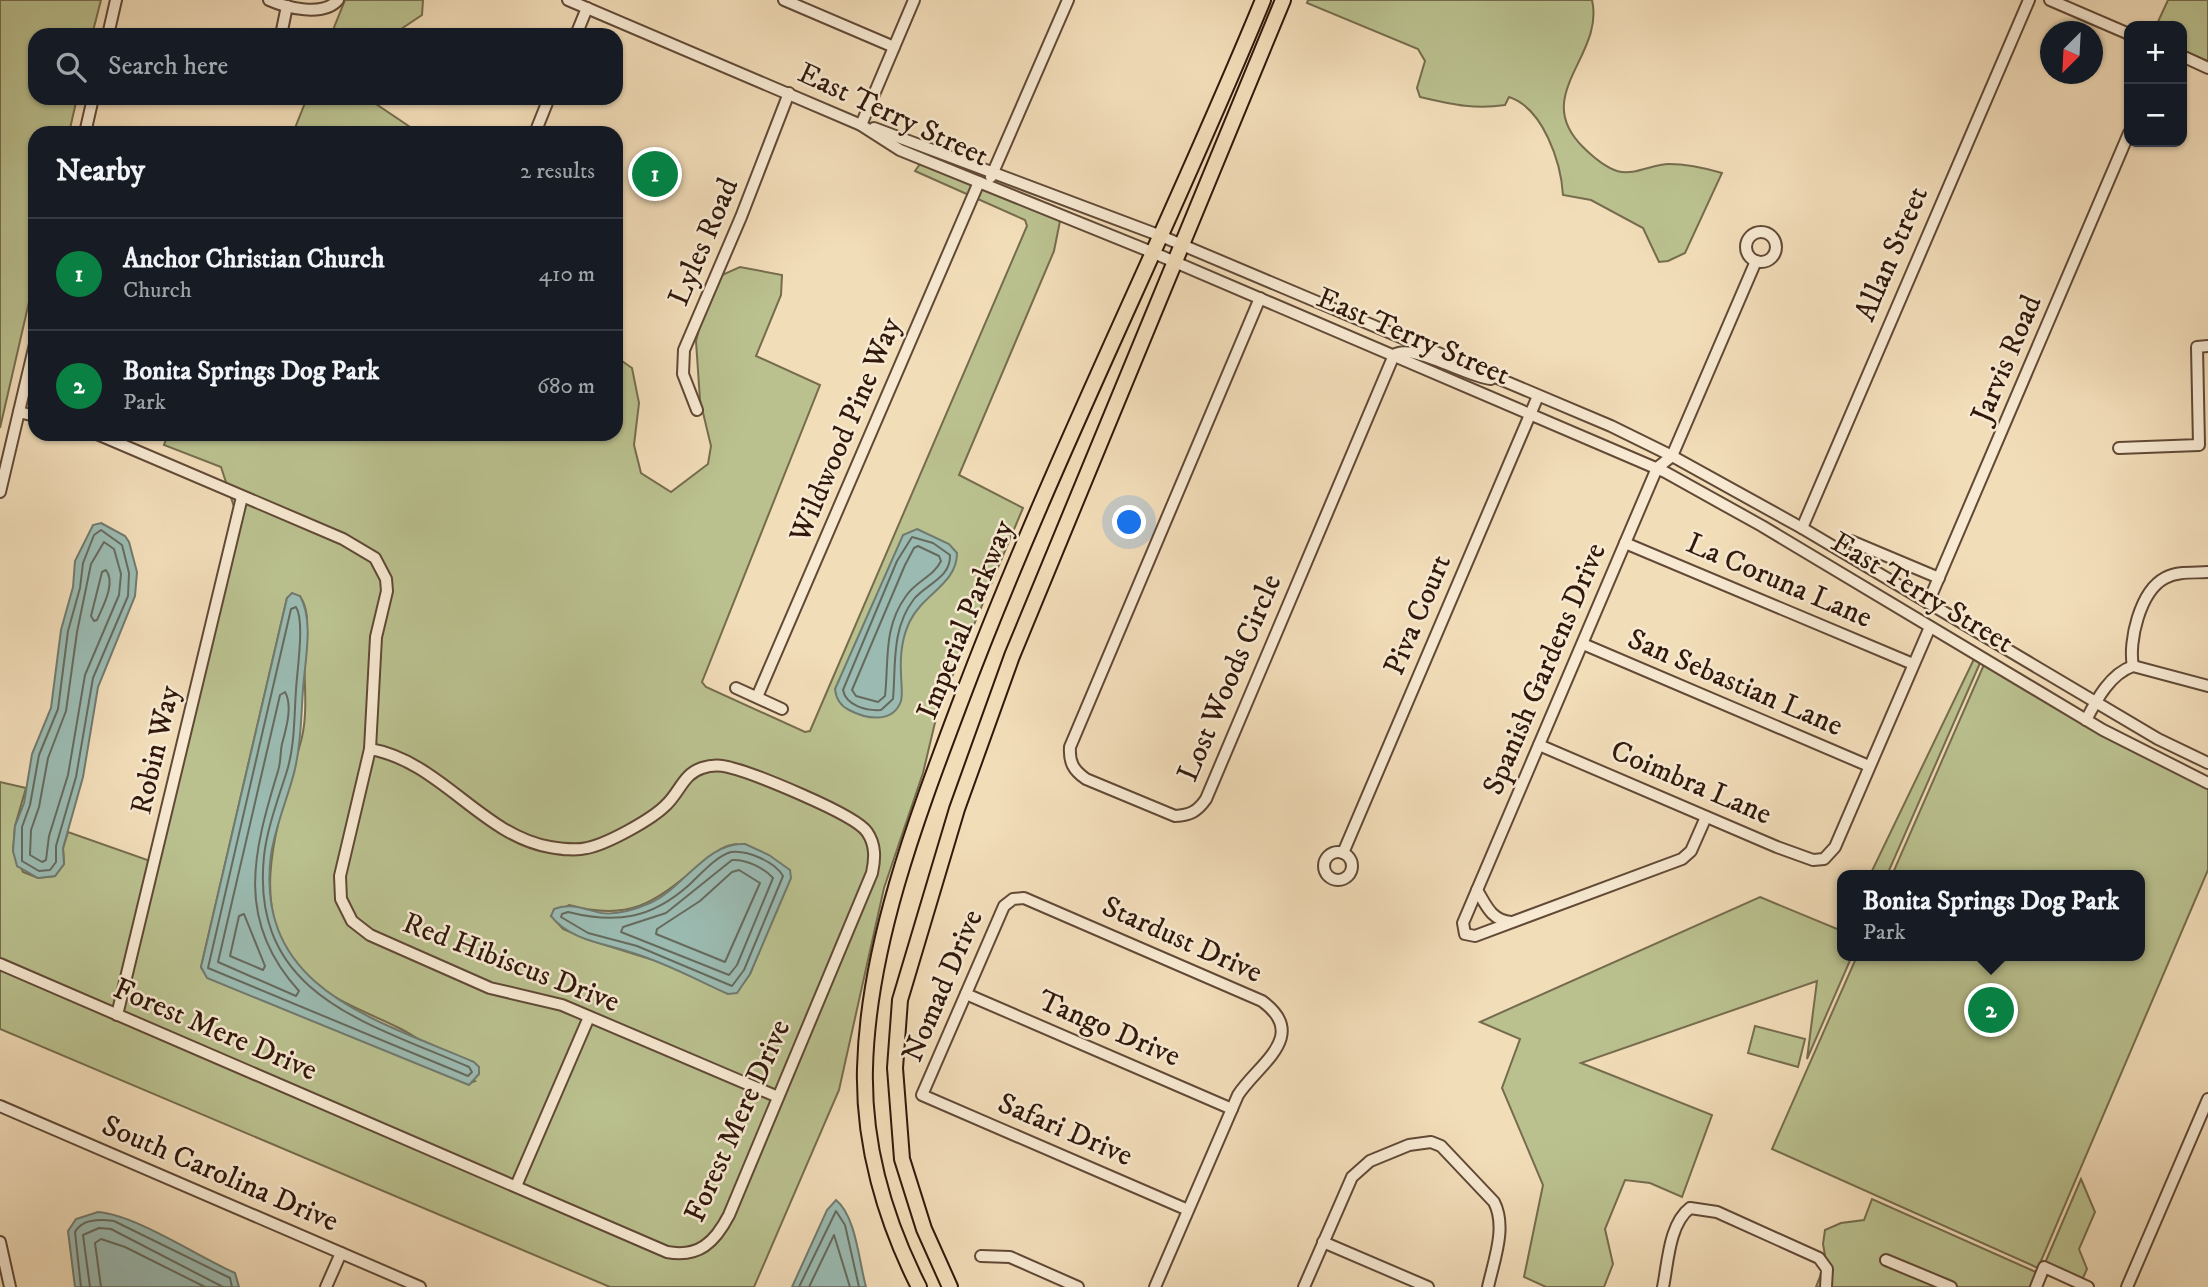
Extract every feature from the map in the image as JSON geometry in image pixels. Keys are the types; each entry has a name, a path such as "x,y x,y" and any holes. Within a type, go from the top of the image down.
{"main road":[{"name":"Imperial Parkway","path":"919,1287 896,1242 872,1156 865,1070 871,996 897,887 926,794 994,613 1263,0"},
{"name":"Imperial Parkway","path":"950,1287 924,1229 902,1159 895,1068 900,1000 957,809 1012,656 1283,0"}],"street":[{"path":"110,28 116,0"},
{"path":"270,0 287,6 325,7 338,0"},
{"name":"East Terry Street","path":"568,0 861,125 900,150 1176,262 1657,468 1732,508 2086,720 2208,783"},
{"path":"784,0 894,47"},
{"path":"914,0 861,125 902,137 1161,236 1502,380 1672,456 1802,528 2095,702 2208,763"},
{"name":"Wildwood Pine Way","path":"757,697 983,184 993,172 1068,0"},
{"name":"Allan Street","path":"1802,528 2029,0"},
{"path":"2050,0 2124,32"},
{"path":"282,28 287,6"},
{"path":"579,28 587,8"},
{"path":"2187,59 2208,68"},
{"name":"Lyles Road","path":"696,410 683,374 684,350 741,218 789,93"},
{"path":"87,126 91,105"},
{"path":"538,126 547,105"},
{"name":"Jarvis Road","path":"1928,603 2124,145"},
{"path":"1657,468 1672,456 1756,261"},
{"name":"Lost Woods Circle","path":"1260,298 1070,747 1070,760 1075,771 1118,793 1175,816 1187,816 1199,810 1206,799 1394,355"},
{"path":"2119,448 2199,445 2197,347 2208,346"},
{"path":"1394,355 1408,351 1478,378 1502,380"},
{"path":"0,492 28,373"},
{"path":"23,394 28,397"},
{"name":"Piva Court","path":"1343,853 1538,396"},
{"path":"19,412 28,414"},
{"name":"Red Hibiscus Drive","path":"114,441 367,551 381,567 387,591 376,637 370,749 340,876 341,899 352,921 370,935 490,988 562,1005 778,1097"},
{"name":"Spanish Gardens Drive","path":"1657,468 1463,923 1465,934 1475,936 1682,859 1691,851 1706,817"},
{"name":"Robin Way","path":"117,1015 242,497"},
{"path":"1851,541 1939,578"},
{"name":"La Coruna Lane","path":"1625,543 1913,664"},
{"path":"2133,666 2131,640 2154,587 2172,575 2208,572"},
{"path":"1869,766 1930,627"},
{"name":"San Sebastian Lane","path":"1583,644 1869,766"},
{"path":"2086,720 2095,702 2122,670 2133,666 2208,686"},
{"path":"736,688 782,709"},
{"name":"Coimbra Lane","path":"1539,746 1813,860 1824,859 1835,847 1869,766"},
{"name":"Forest Mere Drive","path":"0,964 667,1252 692,1253 714,1240 721,1230 873,873 874,846 859,823 742,772 718,765 695,771 685,778 666,806 606,841 584,849 551,848 530,842 507,829 409,761 389,752 370,749"},
{"path":"1477,890 1489,912 1500,920 1511,922"},
{"name":"Nomad Drive","path":"922,1095 1004,906 1013,898"},
{"name":"Stardust Drive","path":"1013,898 1024,898 1271,1008 1279,1018 1281,1042 1276,1053 1244,1085 1155,1287"},
{"name":"Tango Drive","path":"966,994 1232,1109"},
{"path":"516,1186 589,1017"},
{"name":"Safari Drive","path":"922,1095 1188,1210"},
{"path":"2127,1287 2208,1099"},
{"name":"South Carolina Drive","path":"0,1106 420,1287"},
{"path":"1304,1287 1352,1177 1359,1168 1409,1144 1431,1142 1441,1146 1459,1164 1500,1212 1488,1287"},
{"path":"1663,1287 1681,1215 1690,1208 1707,1208 1819,1258 1827,1269 1826,1287"},
{"path":"0,1242 10,1287"},
{"path":"1323,1242 1428,1287"},
{"path":"327,1287 341,1253"},
{"path":"981,1256 1010,1257 1078,1287"},
{"path":"1886,1259 1951,1287"},
{"path":"2036,1287 2044,1267 2088,1287"}],"green space":[{"path":"0,0 101,0 94,28 28,28 28,105 75,105 71,126 28,126 28,306 0,428"},
{"path":"345,0 423,0 422,15 402,28 334,28"},
{"path":"1308,0 1592,0 1593,20 1589,39 1566,92 1564,110 1569,128 1590,154 1617,171 1630,172 1669,164 1722,173 1685,253 1659,262 1643,228 1591,200 1563,195 1559,167 1548,138 1532,112 1521,103 1509,97 1505,105 1473,107 1420,97 1417,88 1425,61 1418,49 1307,3"},
{"path":"2168,0 2208,0 2208,61 2187,52 2187,21 2158,21"},
{"path":"304,105 377,105 409,126 296,126"},
{"path":"920,164 1060,221 1054,251 959,475 1023,508 938,710 923,773 884,888 839,1090 754,1287 610,1287 0,1029 0,782 26,788 15,826 13,851 23,872 38,878 55,876 64,864 63,848 68,832 150,861 237,516 221,467 164,445 165,441 623,441 623,362 632,368 639,403 634,445 641,473 671,492 708,464 711,446 700,400 696,341 706,301 722,275 740,267 782,275 781,295 756,356 820,385 702,682 706,687 805,732 810,731 1027,226 1025,220 915,171","holes":["300,596 307,617 304,727 272,853 272,912 281,940 297,966 319,987 420,1040 475,1081 468,1084 208,978 201,967 287,598","737,844 765,937 750,974 740,987 586,939 563,929 551,916 569,905 611,911 643,904 658,897 719,850"]},
{"path":"1974,659 1980,663 1889,870 1872,870"},
{"path":"1986,660 2208,783 2208,870 2038,1268 1772,1149 1855,961 2145,961 2145,870 1894,870"},
{"path":"1760,897 1837,929 1837,961 1850,961 1807,1059 1817,981 1581,1063 1712,1115 1682,1197 1650,1183 1625,1180 1605,1229 1613,1264 1604,1287 1546,1287 1524,1277 1543,1185 1502,1088 1520,1039 1480,1022"},
{"path":"1755,1026 1805,1039 1798,1067 1748,1053"},
{"path":"2081,1179 2095,1212 2079,1249 2087,1269 2082,1280 2050,1274 2034,1287 1816,1287 1826,1261 1823,1244 1825,1230 1841,1223 1864,1220 1872,1199 2038,1273 2042,1270"}],"water":[{"path":"101,523 125,536 129,542 137,572 135,596 98,687 83,777 63,848 64,864 55,876 38,878 17,866 13,851 15,826 24,803 32,754 51,708 61,630 73,587 75,561 93,525"},
{"path":"917,529 949,544 957,553 956,564 946,581 923,603 907,627 901,654 902,698 897,708 878,718 863,716 844,706 835,689 903,535"},
{"path":"292,593 300,596 308,629 296,763 271,855 271,901 282,938 302,968 329,993 362,1013 474,1062 479,1067 479,1074 469,1085 207,978 201,967 287,598"},
{"path":"745,844 769,855 790,870 791,878 750,974 737,993 728,994 657,962 578,936 551,916 554,909 566,906 608,913 650,903 674,887 718,850"},
{"path":"836,1200 843,1207 852,1228 866,1287 792,1287 827,1210"},
{"path":"98,1212 130,1220 148,1228 235,1273 239,1287 75,1287 68,1231 76,1219"}],"place":[{"name":"Anchor Christian Church","path":"655,174"},
{"name":"Bonita Springs Dog Park","path":"1991,1010"}]}
